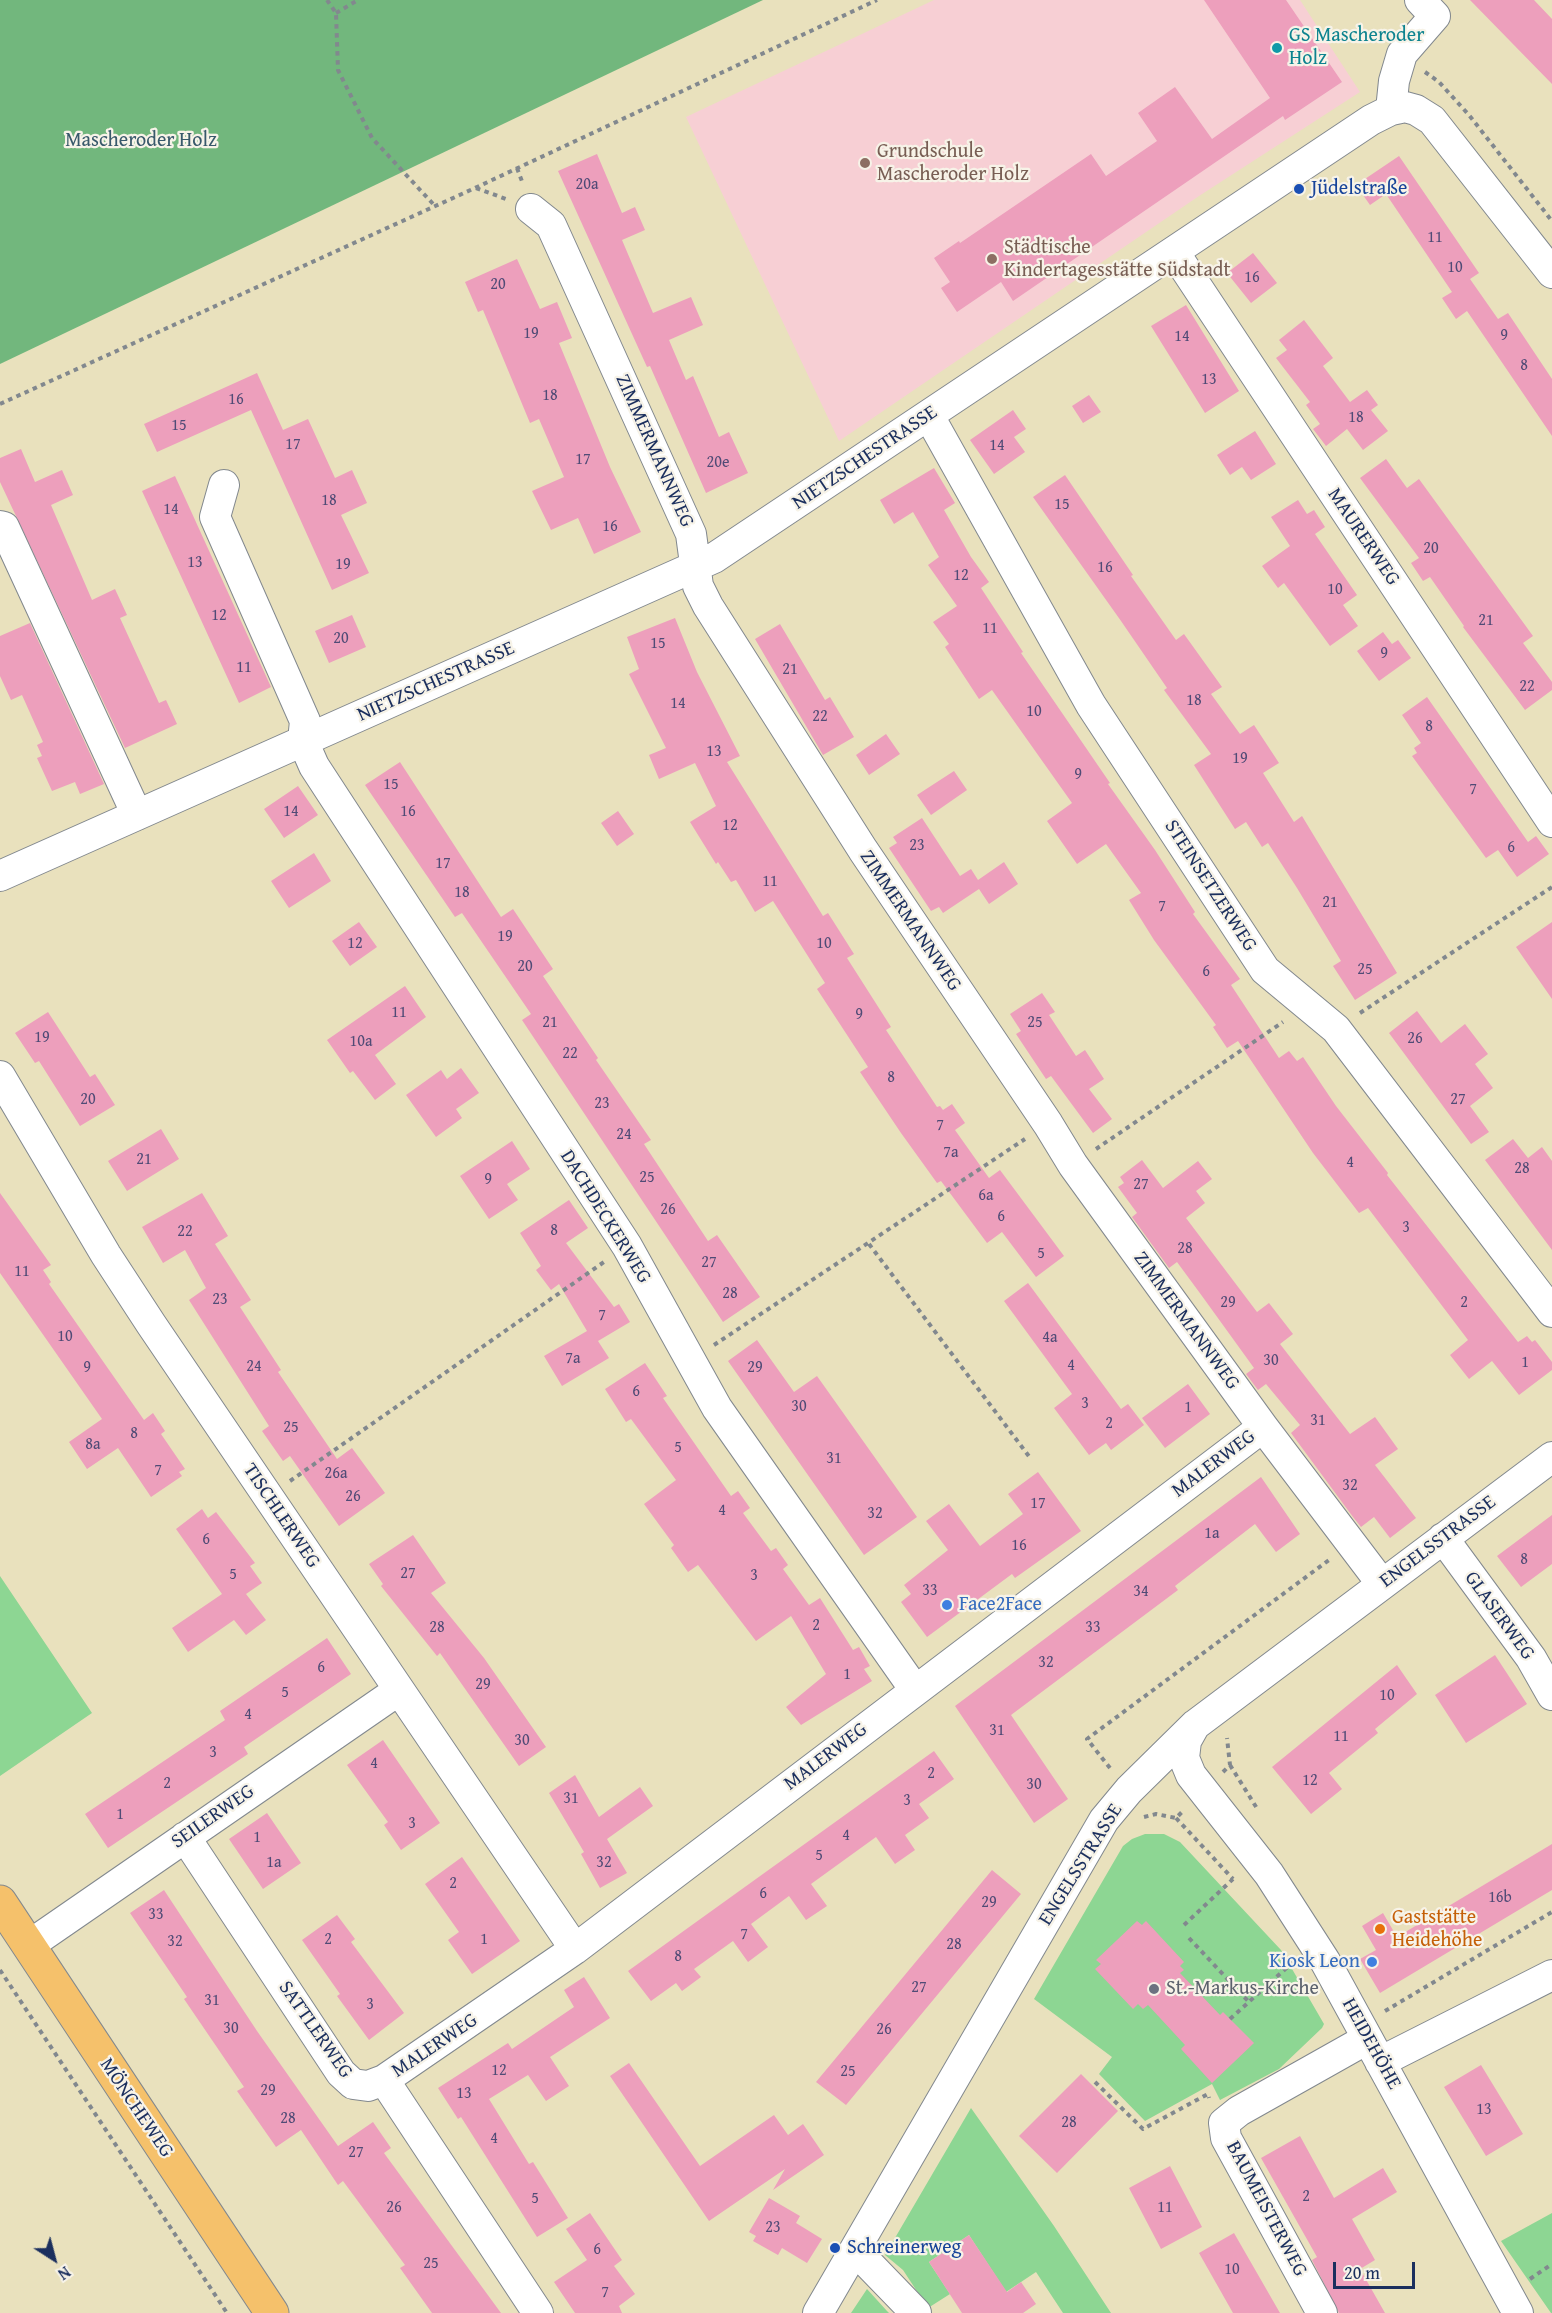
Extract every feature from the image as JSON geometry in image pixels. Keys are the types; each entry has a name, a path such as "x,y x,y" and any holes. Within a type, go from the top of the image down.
{"main road":[{"name":"MÖNCHEWEG","path":"0,1902 272,2313"}],"street":[{"path":"1435,6 1402,54 1394,81 1391,110 1405,107 1416,110 1431,120 1552,273"},
{"name":"NIETZSCHESTRASSE","path":"0,876 694,568 740,542 1371,120 1391,110"},
{"name":"ZIMMERMANNWEG","path":"531,209 551,225 691,534 698,586 708,606 863,850 1048,1124 1073,1165 1263,1427 1382,1584"},
{"name":"MAURERWEG","path":"1174,252 1552,822"},
{"name":"STEINSETZERWEG","path":"929,416 1091,705 1266,970 1336,1029 1552,1312"},
{"path":"224,485 215,517 305,721 303,741"},
{"path":"0,526 4,527 137,815"},
{"name":"DACHDECKERWEG","path":"303,741 310,760 332,795 627,1246 717,1408 915,1690"},
{"name":"TISCHLERWEG","path":"0,1076 106,1255 575,1949"},
{"name":"MALERWEG","path":"384,2080 575,1949 1263,1427"},
{"name":"ENGELSSTRASSE","path":"818,2313 1104,1820 1153,1765 1195,1725 1552,1457"},
{"name":"GLASERWEG","path":"1443,1538 1531,1658 1552,1695"},
{"name":"SEILERWEG","path":"28,1946 399,1690"},
{"name":"HEIDEHÖHE","path":"1195,1725 1186,1741 1184,1758 1191,1775 1269,1874 1375,2039 1518,2313"},
{"name":"SATTLERWEG","path":"184,1837 341,2073 353,2084 368,2086 384,2080 538,2313"},
{"path":"1375,2039 1552,1975"},
{"name":"BAUMEISTERWEG","path":"1322,2313 1226,2138 1224,2123 1239,2111 1375,2039"},
{"path":"856,2251 916,2313"}],"path":[{"path":"327,0 336,13 338,70 372,138 435,206"},
{"path":"336,13 358,0"},
{"path":"0,404 435,206 877,0"},
{"path":"1336,1029 1552,887"},
{"path":"1073,1165 1309,1004"},
{"path":"689,1361 1048,1124"},
{"path":"869,1244 1031,1459"},
{"path":"268,1497 627,1246"},
{"path":"1112,1770 1087,1739 1336,1555"},
{"path":"1133,1820 1156,1814 1176,1818 1230,1765 1227,1738 1232,1729"},
{"path":"1184,1925 1233,1879"},
{"path":"1375,2039 1552,1912"},
{"path":"1189,1938 1249,2002"},
{"path":"1230,2019 1298,1957"},
{"path":"0,1970 227,2313"},
{"path":"1095,2082 1143,2129 1208,2094 1211,2102"},
{"path":"1523,2284 1552,2264"}],"shaded area":[{"name":"Grundschule Mascheroder Holz","path":"934,0 1300,0 1360,92 1199,196 839,441 686,117"}],"green space":[{"name":"Mascheroder Holz","path":"0,0 763,0 0,364"},
{"path":"0,1576 92,1713 0,1776"},
{"path":"1145,1834 1164,1834 1180,1842 1281,1950 1324,2024 1279,2069 1220,2100 1212,2084 1145,2121 1099,2074 1112,2057 1034,1999 1123,1846 1132,1839"},
{"path":"971,2108 1054,2226 1111,2313 1063,2313 1036,2272 1006,2292 969,2235 929,2262 950,2294 928,2308 903,2270 885,2255"},
{"path":"1552,2213 1552,2313 1551,2313 1501,2241"},
{"path":"867,2289 887,2311 889,2313 851,2313"}],"building":[{"path":"1204,0 1286,0 1342,82 1285,120 1283,116 1013,301 1001,282 957,312 941,288 950,282 934,258 959,241 960,243 1091,154 1106,176 1157,141 1138,113 1175,87 1212,139 1270,98"},
{"path":"1470,0 1534,0 1552,19 1552,84"},
{"path":"597,154 622,213 635,207 645,230 622,240 653,313 691,297 703,325 669,340 686,380 693,376 719,437 729,432 748,473 706,493 650,366 647,367 558,171"},
{"path":"1399,156 1479,273 1470,279 1498,319 1508,313 1552,379 1552,436 1467,311 1456,319 1442,298 1452,292 1386,194 1370,205 1356,185"},
{"path":"1253,253 1277,283 1251,303 1227,273"},
{"path":"517,259 540,309 557,302 572,338 559,343 610,467 641,532 594,554 578,518 551,530 532,491 564,477 539,419 530,423 483,310 478,312 465,282"},
{"path":"1186,305 1239,391 1205,413 1151,326"},
{"path":"1304,320 1333,358 1323,366 1350,402 1367,390 1378,405 1371,410 1388,431 1363,450 1347,429 1326,446 1313,429 1320,424 1306,405 1310,402 1276,358 1287,350 1279,340"},
{"path":"257,373 283,430 308,419 335,478 352,470 367,503 341,515 369,573 332,590 251,410 157,452 144,424"},
{"path":"1089,395 1101,412 1083,423 1072,406"},
{"path":"1013,410 1026,429 1014,437 1025,452 994,474 970,440"},
{"path":"1255,431 1276,464 1251,480 1242,467 1230,475 1217,455"},
{"path":"21,449 35,482 62,470 73,495 51,505 92,600 115,589 127,615 120,618 159,703 166,700 177,724 125,748 0,482 0,458"},
{"path":"1386,459 1407,488 1419,479 1533,636 1523,643 1552,682 1552,690 1525,710 1463,627 1430,577 1423,581 1411,563 1419,558 1360,478"},
{"path":"934,468 955,503 944,510 971,557 989,582 981,588 1023,652 1021,653 1110,783 1108,784 1155,850 1195,912 1193,914 1240,979 1231,985 1279,1058 1289,1051 1297,1061 1303,1057 1336,1106 1388,1173 1387,1175 1518,1342 1527,1336 1532,1342 1535,1340 1552,1362 1552,1370 1519,1395 1492,1361 1469,1379 1450,1355 1468,1340 1368,1208 1359,1213 1313,1153 1238,1041 1227,1048 1213,1027 1216,1025 1154,940 1129,900 1141,893 1106,844 1077,864 1047,821 1072,803 992,690 979,699 945,647 949,644 933,622 957,606 928,565 939,557 913,512 894,524 880,500"},
{"path":"1065,475 1176,640 1184,634 1222,687 1211,694 1240,734 1254,725 1279,763 1263,773 1294,822 1302,816 1397,973 1355,1000 1333,966 1341,961 1297,888 1268,843 1262,847 1246,822 1235,829 1194,765 1211,754 1164,690 1167,688 1033,497"},
{"path":"175,476 271,687 239,703 142,491"},
{"path":"1298,500 1307,514 1314,510 1325,527 1315,534 1357,595 1343,605 1358,626 1330,646 1284,583 1278,588 1262,566 1290,546 1271,517"},
{"path":"352,615 366,647 329,663 315,631"},
{"path":"675,618 697,672 740,756 727,762 823,916 828,913 854,954 847,958 891,1027 886,1030 937,1107 940,1106 943,1110 952,1104 965,1123 955,1130 989,1178 1000,1170 1064,1256 1036,1277 1002,1232 987,1243 941,1181 937,1183 901,1133 860,1072 868,1067 817,989 825,983 773,901 755,912 736,880 731,882 718,862 716,864 690,822 716,806 695,763 659,779 649,755 666,748 629,674 639,669 627,637"},
{"path":"30,623 104,784 80,794 75,782 52,791 37,758 42,756 37,745 43,742 22,695 11,700 0,676 0,636"},
{"path":"780,624 825,700 830,697 854,737 823,755 755,639"},
{"path":"1383,632 1392,644 1398,640 1411,658 1379,681 1357,651"},
{"path":"1427,697 1528,842 1536,836 1549,854 1517,877 1498,850 1486,858 1412,756 1417,753 1414,748 1421,743 1402,715"},
{"path":"886,734 900,754 869,775 856,755"},
{"path":"400,762 501,917 513,909 553,969 543,976 598,1058 596,1060 651,1140 644,1144 708,1241 717,1235 760,1297 723,1322 522,1020 531,1014 462,913 455,917 365,785"},
{"path":"954,771 967,790 931,815 917,795"},
{"path":"298,786 318,815 284,838 264,809"},
{"path":"618,811 634,834 617,846 601,823"},
{"path":"922,818 960,876 971,869 978,880 1004,862 1018,884 989,904 979,889 943,913 939,907 931,911 889,848 897,843 893,837"},
{"path":"314,853 331,881 289,908 271,881"},
{"path":"359,922 377,947 350,966 332,941"},
{"path":"1552,922 1552,999 1516,947"},
{"path":"405,986 426,1017 375,1055 396,1084 375,1100 353,1071 350,1073 327,1040"},
{"path":"1042,993 1055,1012 1049,1015 1076,1056 1085,1050 1104,1079 1089,1089 1112,1119 1093,1133 1051,1076 1046,1079 1016,1034 1021,1031 1010,1014"},
{"path":"1417,1011 1441,1043 1465,1024 1488,1054 1475,1064 1493,1088 1470,1106 1489,1132 1471,1144 1389,1033"},
{"path":"48,1012 90,1077 95,1074 115,1105 80,1126 39,1061 35,1063 15,1033"},
{"path":"461,1068 479,1093 456,1109 462,1118 436,1137 406,1095 441,1070 447,1079"},
{"path":"161,1129 179,1159 127,1191 108,1161"},
{"path":"1513,1139 1528,1158 1542,1147 1552,1161 1552,1250 1485,1160"},
{"path":"512,1141 530,1169 507,1184 518,1200 489,1219 460,1176"},
{"path":"1142,1160 1163,1188 1198,1161 1212,1179 1196,1191 1205,1203 1186,1218 1257,1312 1269,1303 1293,1334 1280,1344 1350,1434 1375,1417 1398,1449 1375,1465 1416,1518 1390,1538 1374,1517 1361,1527 1291,1433 1300,1425 1266,1384 1258,1390 1246,1374 1254,1368 1202,1296 1177,1262 1169,1268 1132,1217 1137,1213 1118,1187 1124,1183 1120,1177"},
{"path":"0,1193 51,1265 43,1270 51,1282 49,1284 144,1420 153,1413 165,1431 161,1434 185,1469 179,1472 182,1476 151,1497 118,1448 87,1469 69,1442 102,1419 0,1273"},
{"path":"202,1193 228,1236 215,1244 251,1300 240,1307 281,1370 278,1372 337,1459 352,1448 385,1493 339,1526 290,1456 283,1461 262,1431 269,1426 189,1300 206,1288 185,1250 163,1263 142,1227"},
{"path":"569,1200 588,1228 566,1243 614,1307 619,1304 630,1322 598,1341 609,1358 562,1386 544,1356 587,1331 559,1284 551,1290 536,1270 541,1266 520,1233"},
{"path":"1028,1283 1121,1409 1128,1404 1144,1425 1111,1450 1106,1443 1089,1455 1054,1408 1072,1394 1004,1301"},
{"path":"757,1340 794,1392 817,1376 917,1517 864,1555 728,1361"},
{"path":"645,1363 667,1396 663,1398 731,1496 738,1491 750,1508 743,1513 771,1551 776,1548 788,1565 783,1569 809,1605 820,1598 853,1650 859,1647 870,1666 864,1669 872,1681 801,1725 786,1707 826,1674 791,1616 756,1641 698,1565 688,1572 671,1548 674,1545 644,1504 676,1480 631,1419 626,1422 605,1389"},
{"path":"1188,1384 1210,1414 1165,1448 1142,1418"},
{"path":"1038,1472 1081,1531 1015,1578 1012,1574 927,1637 901,1602 911,1594 904,1585 948,1550 926,1521 949,1504 980,1546 1023,1514 1008,1494"},
{"path":"1261,1477 1300,1534 1276,1552 1255,1524 1175,1586 1178,1590 1011,1715 1068,1799 1034,1823 955,1706"},
{"path":"202,1509 208,1518 216,1512 255,1563 250,1566 262,1583 246,1594 266,1620 246,1635 234,1620 188,1652 172,1628 222,1594 176,1529"},
{"path":"1552,1515 1552,1564 1521,1587 1497,1556"},
{"path":"413,1535 446,1583 431,1593 484,1658 546,1747 519,1766 440,1653 437,1656 381,1586 383,1584 369,1564"},
{"path":"327,1638 351,1674 244,1747 248,1754 108,1848 85,1814 225,1720 220,1711"},
{"path":"1495,1655 1527,1704 1466,1743 1435,1695"},
{"path":"1397,1665 1417,1694 1375,1729 1378,1733 1329,1773 1342,1789 1311,1814 1272,1767"},
{"path":"383,1740 440,1823 401,1850 384,1825 388,1822 347,1765"},
{"path":"934,1751 954,1779 919,1804 929,1818 905,1835 915,1850 895,1864 876,1837 811,1884 827,1906 806,1920 789,1896 751,1924 768,1947 748,1962 733,1941 694,1969 701,1977 682,1991 676,1983 651,2001 628,1971"},
{"path":"575,1775 599,1817 640,1787 653,1806 607,1839 627,1873 600,1888 581,1854 584,1852 549,1793"},
{"path":"267,1813 301,1863 263,1889 229,1839"},
{"path":"1552,1844 1552,1890 1380,1993 1360,1959 1376,1950 1362,1926 1383,1913 1397,1937"},
{"path":"462,1857 520,1941 472,1974 448,1940 459,1932 425,1884"},
{"path":"992,1870 1021,1894 846,2105 816,2082"},
{"path":"164,1890 257,2031 338,2146 373,2122 391,2148 384,2153 501,2313 432,2313 400,2268 405,2265 343,2181 338,2185 301,2130 276,2147 237,2091 244,2087 184,1999 187,1997 130,1913"},
{"path":"337,1915 355,1939 351,1942 404,2013 369,2040 337,1996 340,1994 302,1940"},
{"name":"St.-Markus-Kirche","path":"1137,1921 1142,1925 1146,1921 1184,1962 1180,1966 1184,1970 1180,1973 1220,2015 1223,2012 1254,2043 1212,2083 1181,2049 1185,2045 1148,2005 1143,2009 1138,2004 1133,2009 1095,1969 1101,1964 1096,1960"},
{"path":"584,1977 610,2018 550,2057 569,2086 546,2101 528,2075 489,2099 529,2164 533,2162 568,2218 537,2237 461,2117 458,2119 438,2088 508,2043 512,2049 574,2007 564,1990"},
{"path":"629,2063 700,2166 774,2115 788,2135 803,2124 824,2155 773,2190 785,2169 709,2221 610,2076"},
{"path":"1481,2065 1523,2134 1486,2156 1444,2087"},
{"path":"1081,2074 1118,2111 1057,2173 1019,2136"},
{"path":"1300,2136 1334,2198 1383,2168 1397,2192 1352,2219 1375,2260 1360,2269 1385,2313 1339,2313 1312,2260 1317,2257 1261,2158"},
{"path":"1170,2166 1202,2227 1161,2249 1129,2188"},
{"path":"769,2198 800,2216 796,2223 822,2239 807,2263 782,2248 778,2255 753,2241 756,2236 749,2232"},
{"path":"590,2213 622,2260 614,2266 635,2294 619,2306 622,2313 575,2313 554,2282 587,2260 566,2229"},
{"path":"1234,2233 1280,2313 1233,2313 1199,2253"},
{"path":"969,2235 1007,2292 1021,2282 1036,2304 1023,2313 962,2313 929,2262"}],"place":[{"name":"GS Mascheroder Holz","path":"1277,48"},
{"name":"Grundschule Mascheroder Holz","path":"865,163"},
{"name":"Jüdelstraße","path":"1299,189"},
{"name":"Städtische Kindertagesstätte Südstadt","path":"992,259"},
{"name":"Face2Face","path":"947,1605"},
{"name":"Gaststätte Heidehöhe","path":"1380,1929"},
{"name":"Kiosk Leon","path":"1372,1962"},
{"name":"St.-Markus-Kirche","path":"1154,1989"},
{"name":"Schreinerweg","path":"835,2248"}]}
